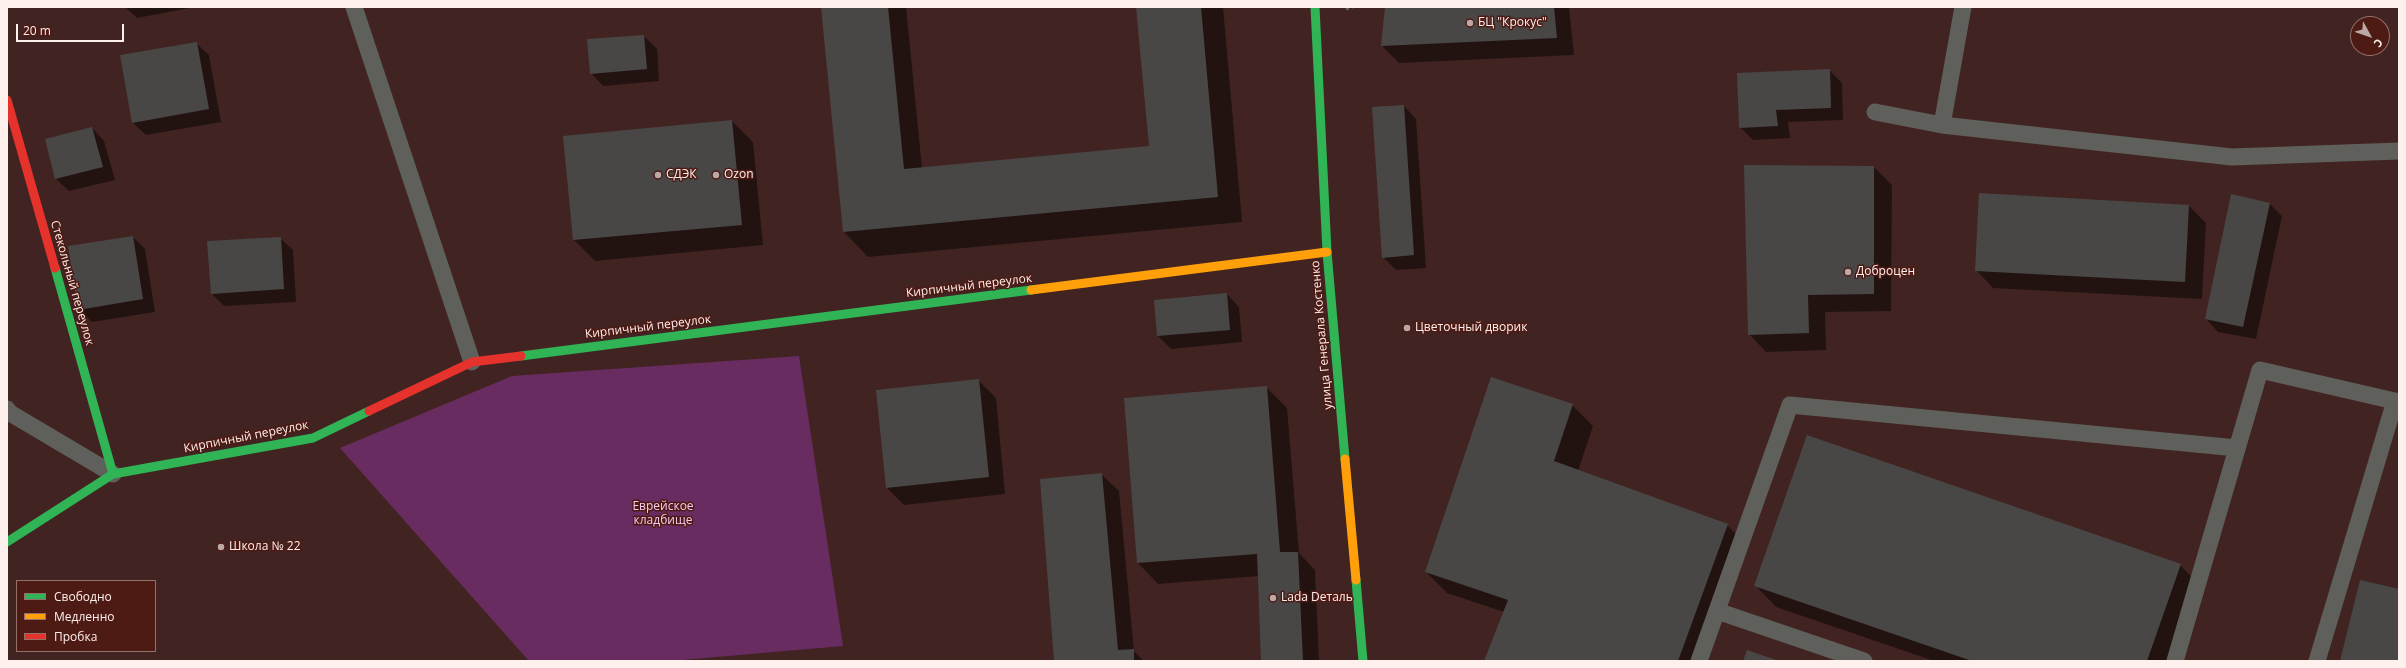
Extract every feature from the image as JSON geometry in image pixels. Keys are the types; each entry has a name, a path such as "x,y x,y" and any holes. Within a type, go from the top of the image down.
{"street":[{"name":"улица Генерала Костенко","path":"1315,7 1327,252 1363,661"},
{"name":"Стекольный переулок","path":"7,100 113,474"},
{"name":"Кирпичный переулок","path":"7,542 113,474 313,438 472,362 1327,252"}],"lane":[{"path":"354,7 472,362"},
{"path":"1942,125 1963,7"},
{"path":"1875,112 1942,125 2232,158 2399,150"},
{"path":"2175,661 2260,370 2397,402 2317,661"},
{"path":"1699,661 1790,405 2237,448"},
{"path":"7,409 10,413 113,474"},
{"path":"1717,611 1864,661"}],"green space":[{"name":"Еврейское кладбище","path":"799,356 843,646 670,661 529,661 340,448 512,376"}],"building":[{"path":"821,7 888,7 904,169 1149,146 1136,7 1201,7 1218,197 843,232"},
{"name":"БЦ \"Крокус\"","path":"1385,7 1554,7 1557,38 1381,46"},
{"path":"644,35 647,69 590,74 587,39"},
{"path":"197,42 209,109 132,123 120,55"},
{"path":"1830,69 1831,108 1776,110 1778,126 1739,128 1737,73"},
{"path":"1404,105 1414,255 1382,258 1372,107"},
{"path":"732,120 742,225 573,240 563,136"},
{"path":"92,127 103,167 55,179 45,139"},
{"path":"1744,165 1874,166 1874,294 1808,295 1809,333 1748,335"},
{"path":"1979,193 2189,205 2185,282 1975,271"},
{"path":"2231,194 2270,203 2243,327 2205,319"},
{"path":"133,236 143,299 78,310 68,246"},
{"path":"281,237 284,289 211,294 207,241"},
{"path":"1227,293 1230,330 1157,336 1154,300"},
{"path":"1491,377 1573,404 1554,461 1728,524 1678,661 1484,661 1508,600 1425,572"},
{"path":"979,379 989,477 886,488 876,390"},
{"path":"1267,386 1280,552 1298,552 1303,661 1261,661 1257,554 1137,563 1124,398"},
{"path":"1807,435 2181,564 2147,661 1972,661 1754,586"},
{"path":"1102,473 1118,650 1134,649 1134,661 1054,661 1040,479"},
{"path":"2360,580 2399,589 2399,661 2340,661"},
{"path":"1747,650 1779,661 1743,661"}],"traffic: fast":[{"path":"1315,7 1327,252 1345,459"},
{"path":"55,268 113,474"},
{"path":"521,356 1031,290"},
{"path":"7,542 113,474 313,438 369,411"},
{"path":"1356,580 1363,661"}],"traffic: slow":[{"path":"1031,290 1327,252"},
{"path":"1345,459 1356,580"}],"traffic: jam":[{"path":"7,100 55,268"},
{"path":"369,411 472,362 521,356"}],"place":[{"name":"БЦ \"Крокус\"","path":"1470,23"},
{"name":"СДЭК","path":"658,175"},
{"name":"Ozon","path":"716,175"},
{"name":"Доброцен","path":"1848,272"},
{"name":"Цветочный дворик","path":"1407,328"},
{"name":"Школа № 22","path":"221,547"},
{"name":"Lada Dеталь","path":"1273,598"}]}
